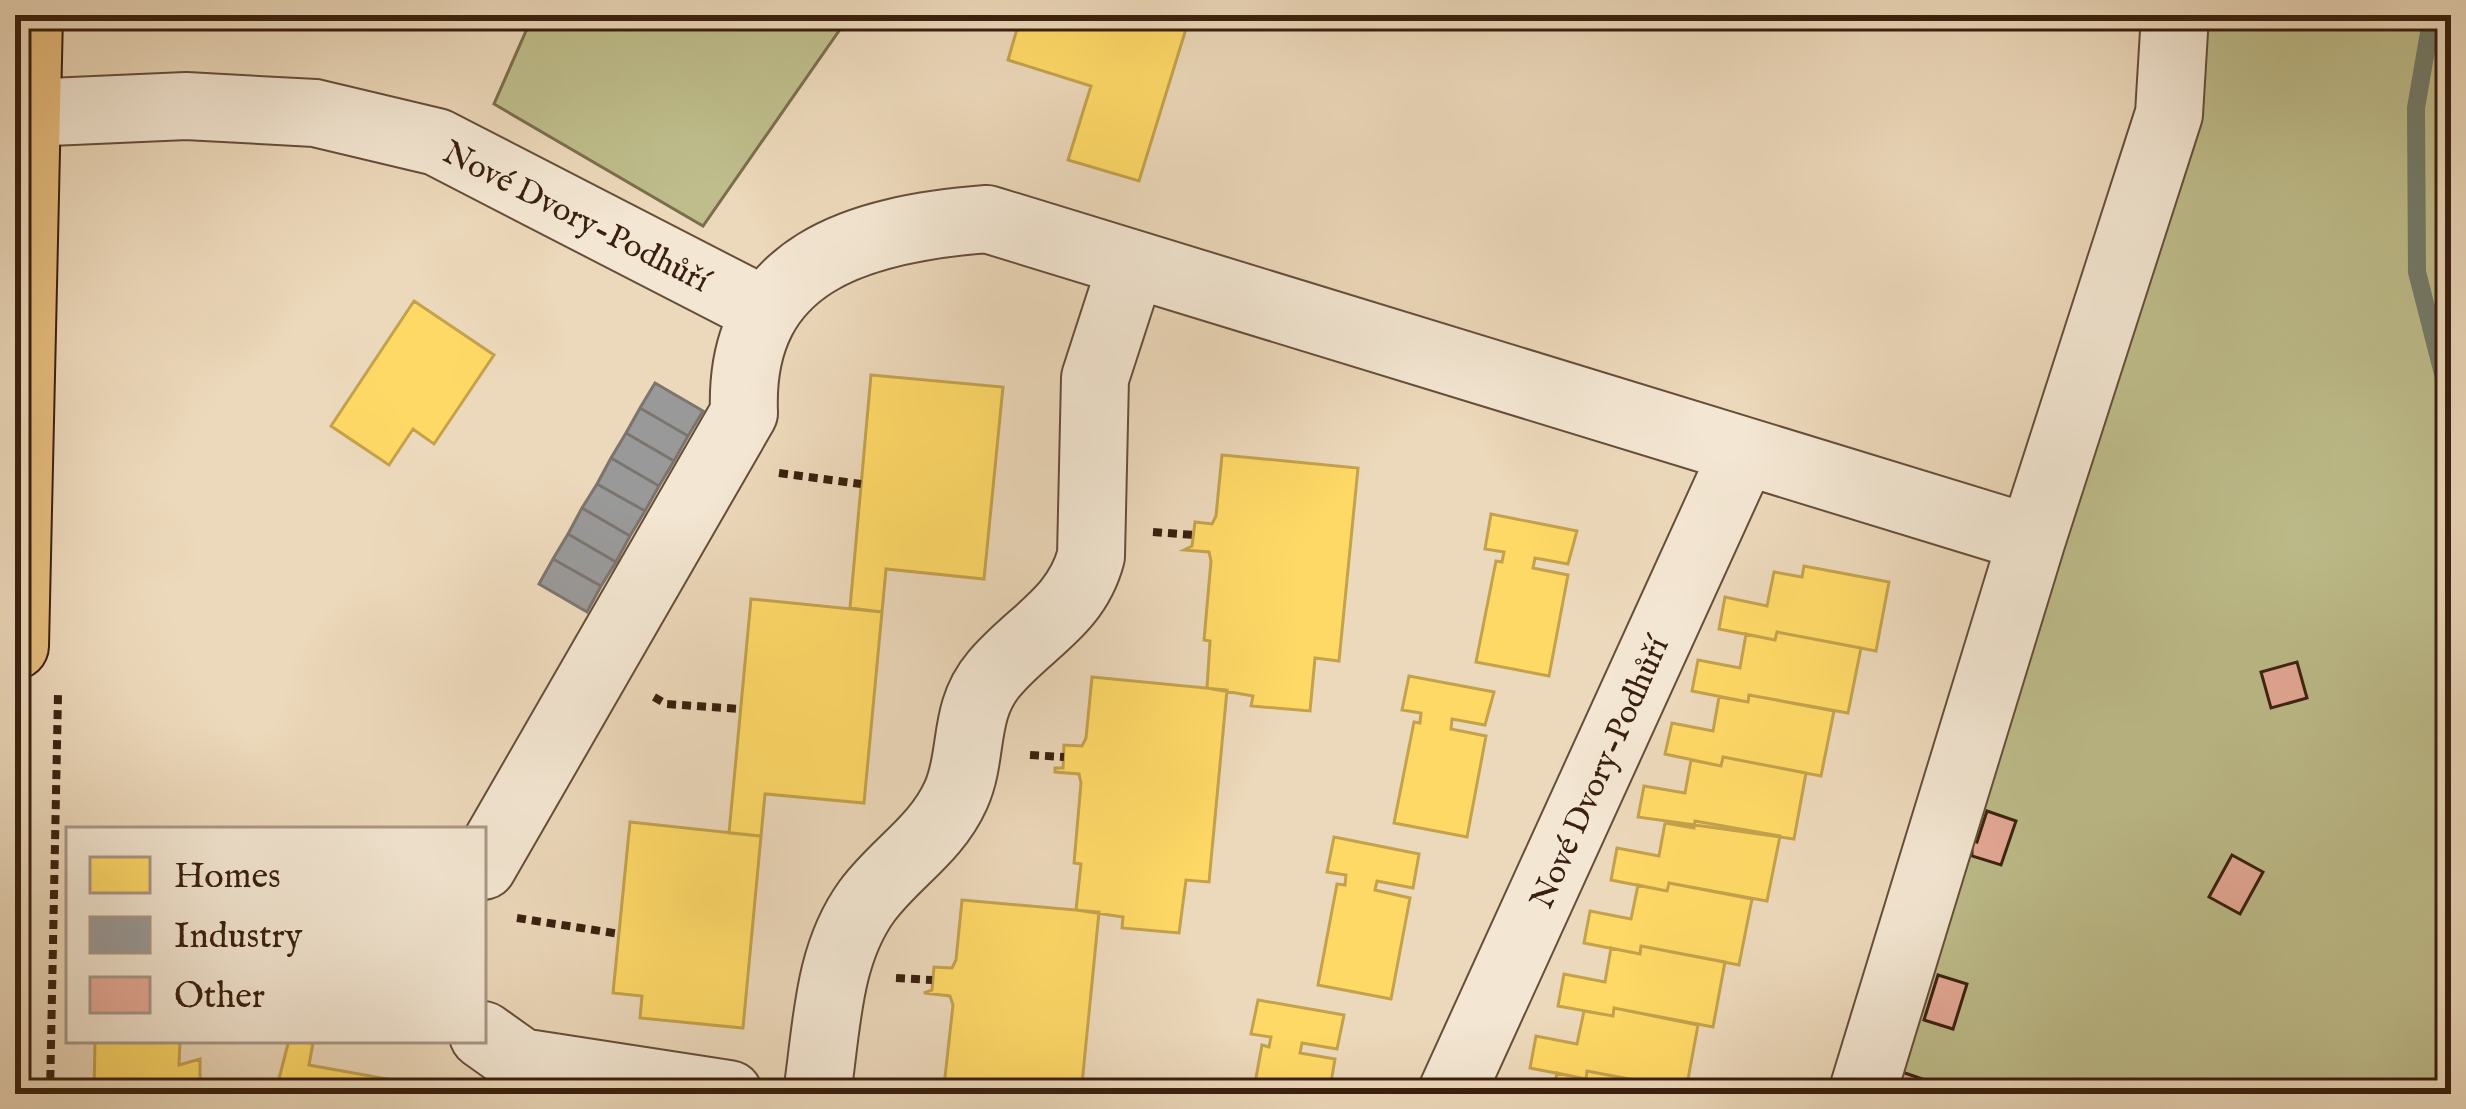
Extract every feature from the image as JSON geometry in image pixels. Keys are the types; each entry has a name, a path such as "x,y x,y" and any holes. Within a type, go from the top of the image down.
{"main road":[{"path":"15,646 29,15"}],"street":[{"path":"1862,1094 2169,113 2175,15"},
{"name":"Nové Dvory-Podhůří","path":"27,113 186,106 314,113 437,142 765,311"},
{"path":"491,888 596,663 744,413 747,343 765,311 806,267 911,225 987,219 2032,539"},
{"path":"817,1094 839,945 869,898 932,834 958,792 969,717 993,675 1057,619 1084,582 1091,556 1096,377 1132,264"},
{"name":"Nové Dvory-Podhůří","path":"1451,1094 1744,451"},
{"path":"486,1037 520,1062 729,1094"}],"path":[{"path":"596,663 666,704 741,709"},
{"path":"491,888 529,924 620,934"}],"shaded area":[{"path":"533,15 850,15 703,226 494,104"},
{"path":"2192,15 2451,15 2451,1094 1876,1094"}],"building: Homes":[{"path":"1021,15 1065,15 1109,28 1113,15 1190,16 1139,181 1068,160 1091,86 1008,60"},
{"path":"414,301 494,355 434,444 413,429 389,465 331,426"},
{"path":"871,375 1003,387 984,579 886,569 882,612 850,608"},
{"path":"1222,455 1358,468 1339,661 1315,658 1310,711 1251,706 1253,696 1207,688 1210,641 1204,640 1211,561 1209,552 1184,550 1192,546 1195,522 1212,524 1216,516"},
{"path":"1491,514 1577,531 1568,564 1535,558 1533,568 1568,575 1549,676 1476,662 1496,561 1502,562 1504,552 1485,549"},
{"path":"1804,566 1889,582 1876,651 1777,632 1775,640 1719,629 1725,597 1767,606 1774,572 1802,577"},
{"path":"751,599 882,612 864,803 765,794 761,836 729,833"},
{"path":"1777,632 1861,648 1848,713 1749,695 1748,702 1692,691 1698,660 1740,668 1746,634 1775,640"},
{"path":"1409,676 1494,692 1485,725 1452,719 1451,729 1486,736 1467,837 1394,823 1414,722 1420,723 1421,713 1402,710"},
{"path":"1092,677 1227,690 1209,882 1186,880 1179,933 1122,928 1123,917 1076,910 1081,864 1074,863 1081,783 1079,774 1055,772 1055,768 1063,768 1064,745 1082,746 1086,738"},
{"path":"1749,695 1834,711 1821,776 1723,757 1721,766 1665,754 1672,723 1713,731 1719,697 1748,702"},
{"path":"1723,757 1806,773 1794,839 1638,817 1644,786 1685,793 1691,760 1721,766"},
{"path":"1695,821 1780,836 1767,901 1669,883 1667,891 1611,880 1617,848 1659,856 1665,823 1694,828"},
{"path":"630,822 761,836 743,1028 640,1018 642,996 613,993"},
{"path":"1334,837 1419,854 1413,888 1377,881 1375,890 1410,898 1391,999 1318,985 1337,884 1345,885 1346,875 1327,872"},
{"path":"1669,883 1752,899 1739,965 1641,946 1640,954 1584,943 1590,911 1631,919 1638,885 1667,891"},
{"path":"962,900 1099,912 1081,1094 972,1094 972,1088 944,1086 953,1005 950,996 924,993 932,990 934,967 952,968 956,960"},
{"path":"1641,946 1725,962 1713,1027 1614,1008 1613,1016 1558,1006 1564,974 1605,982 1611,948 1640,954"},
{"path":"1258,1000 1344,1015 1337,1049 1302,1043 1300,1053 1335,1059 1329,1094 1253,1094 1262,1045 1269,1047 1271,1037 1251,1034"},
{"path":"1614,1008 1698,1025 1686,1090 1587,1071 1586,1079 1530,1068 1536,1036 1577,1044 1584,1011 1613,1016"},
{"path":"95,1043 180,1043 179,1065 200,1059 200,1084 250,1085 250,1094 94,1094"},
{"path":"288,1043 313,1043 309,1065 409,1083 407,1094 275,1094"},
{"path":"1587,1071 1672,1087 1670,1094 1553,1094 1557,1073 1586,1079"}],"building: Industry":[{"path":"655,383 703,411 688,436 640,408"},
{"path":"640,408 688,436 674,461 626,433"},
{"path":"626,433 674,461 659,486 611,458"},
{"path":"611,458 659,486 645,511 597,484"},
{"path":"597,484 645,511 630,536 582,508"},
{"path":"582,508 630,536 616,562 568,534"},
{"path":"568,534 616,562 601,586 553,559"},
{"path":"553,559 601,586 587,612 539,584"}],"building: Other":[{"path":"2297,662 2307,698 2271,708 2261,672"},
{"path":"1987,811 2016,821 2001,865 1972,856 1972,840 1977,842"},
{"path":"2232,855 2263,872 2240,914 2209,897"},
{"path":"1938,975 1967,984 1953,1029 1924,1020"},
{"path":"1902,1072 1931,1082 1927,1094 1894,1094"}],"waterway":[{"path":"2432,15 2416,108 2417,272 2451,405"}]}
